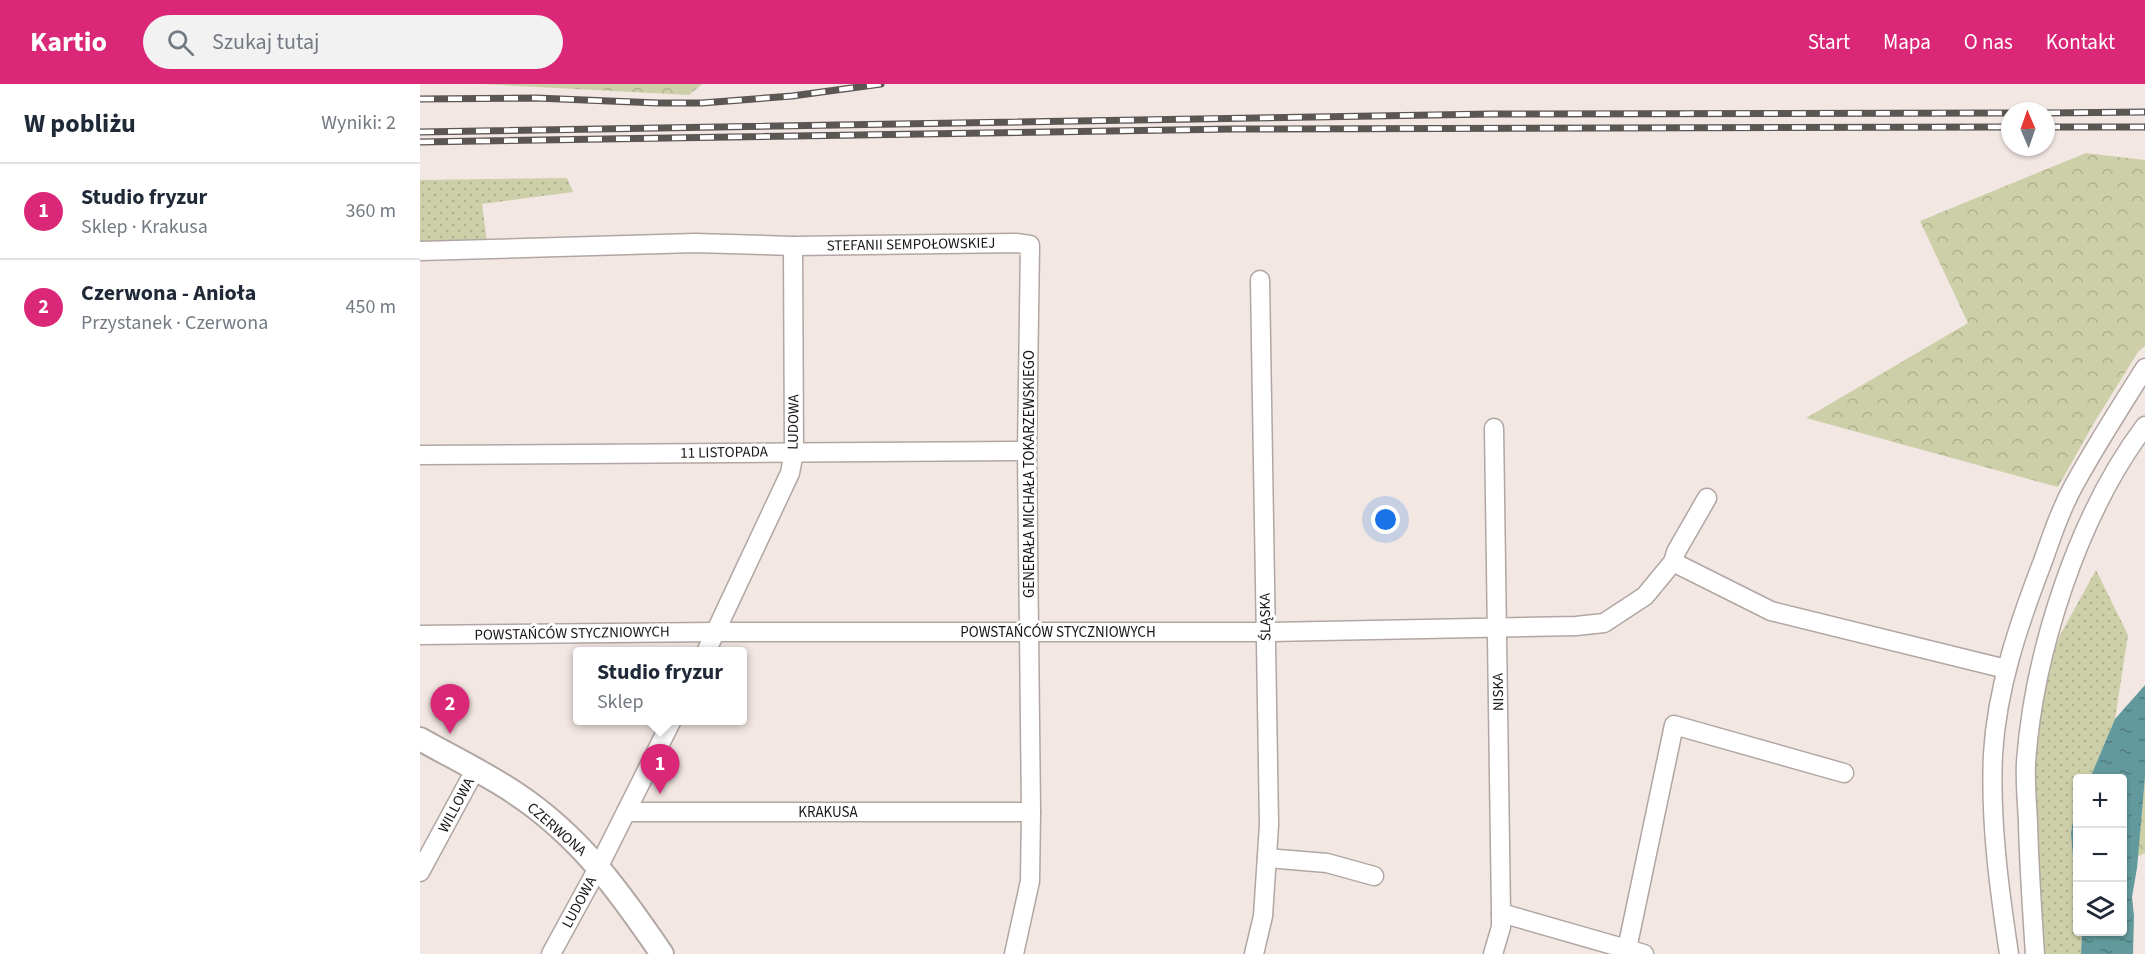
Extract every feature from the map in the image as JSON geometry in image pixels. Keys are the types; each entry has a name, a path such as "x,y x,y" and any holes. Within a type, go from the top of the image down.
{"main road":[{"name":"CZERWONA","path":"420,739 516,794 556,824 598,866 629,905 662,954"}],"street":[{"name":"STEFANII SEMPOŁOWSKIEJ","path":"420,251 695,243 793,246 1016,243 1030,245"},
{"name":"GENERAŁA MICHAŁA TOKARZEWSKIEGO","path":"1014,954 1030,880 1027,450 1030,245"},
{"name":"LUDOWA","path":"708,647 790,473 794,452 793,246"},
{"name":"ŚLĄSKA","path":"1254,954 1263,916 1269,825 1260,280"},
{"path":"2009,954 1995,856 1993,801 1994,753 2006,669 2030,594 2073,487 2145,368"},
{"path":"2035,954 2026,764 2032,706 2042,655 2067,576 2103,492 2145,426"},
{"name":"NISKA","path":"1493,954 1501,927 1502,913 1494,428"},
{"name":"11 LISTOPADA","path":"420,455 1027,450"},
{"name":"POWSTAŃCÓW STYCZNIOWYCH","path":"420,635 716,632 1265,632 1576,626 1604,623 1645,596 1673,562 1676,552 1707,498"},
{"path":"1673,562 1771,611 2006,669"},
{"name":"LUDOWA","path":"551,954 670,725"},
{"path":"1502,913 1635,952 1674,725 1844,773"},
{"name":"WILLOWA","path":"420,872 475,770"},
{"name":"KRAKUSA","path":"626,812 1031,812"},
{"path":"1267,858 1327,863 1374,876"}],"green space":[{"path":"482,84 702,84 689,95"},
{"path":"2086,153 2145,160 2145,346 2138,352 2094,423 2058,487 1806,418 1968,323 1920,221"},
{"path":"567,178 573,192 482,204 487,242 420,246 420,180"},
{"path":"2096,570 2128,635 2115,719 2092,774 2073,774 2071,833 2073,936 2082,936 2081,954 2043,954 2032,797 2035,713 2059,637"},
{"path":"2145,777 2145,853 2137,857"}],"water":[{"path":"2145,685 2145,777 2137,868 2132,897 2133,954 2081,954 2082,936 2127,936 2127,774 2092,774 2115,719"},
{"path":"2073,820 2073,859 2071,833"}],"railway":[{"path":"420,99 536,98 702,103 792,96 881,84"},
{"path":"2055,113 2145,112"},
{"path":"420,132 1492,114 2001,113"},
{"path":"420,142 1233,129 2001,127"},
{"path":"2055,127 2145,127"}],"place":[{"name":"Czerwona - Anioła","path":"450,734"},
{"name":"Studio fryzur","path":"660,794"}]}
